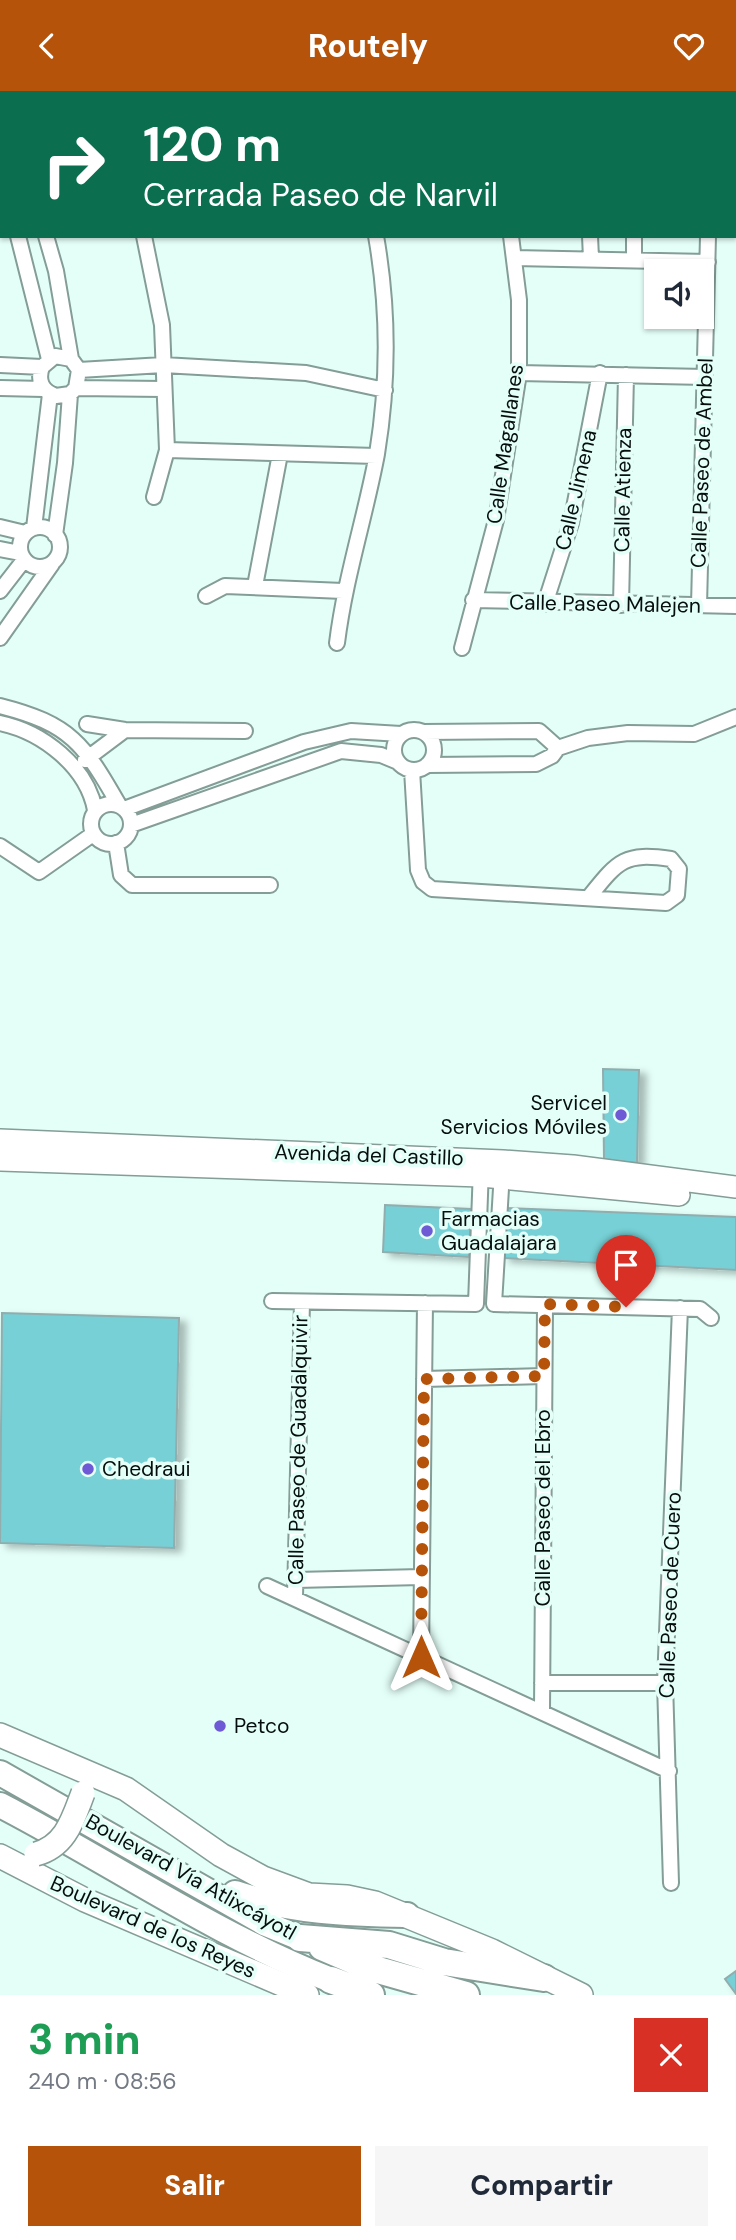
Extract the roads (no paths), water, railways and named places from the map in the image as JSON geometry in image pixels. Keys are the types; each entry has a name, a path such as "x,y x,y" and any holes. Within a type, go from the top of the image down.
{"highway":[{"name":"Boulevard Vía Atlixcáyotl","path":"0,1773 266,1924 371,1968 466,1995"},
{"name":"Boulevard Vía Atlixcáyotl","path":"0,1805 205,1919 338,1987 371,1995"},
{"path":"190,1879 267,1904 309,1911 407,1915"},
{"path":"300,1938 389,1945 444,1962 544,1978"}],"main road":[{"name":"Avenida del Castillo","path":"0,1140 492,1169 677,1188 736,1198"},
{"name":"Avenida del Castillo","path":"0,1160 492,1169"},
{"name":"Avenida del Castillo","path":"677,1188 736,1187"},
{"path":"0,1735 89,1785 136,1795 221,1855 263,1878 309,1895 361,1899 407,1915 581,1995"},
{"path":"0,1855 36,1854 62,1840 89,1785"},
{"name":"Boulevard de los Reyes","path":"0,1855 85,1900 307,1995"}],"street":[{"path":"0,591 22,557 19,546 29,531 46,391 40,382 46,363 18,238"},
{"path":"0,638 60,550 55,535 75,365 46,238"},
{"path":"144,238 162,325 167,450 154,497"},
{"path":"337,643 343,591 376,456 385,390 388,347 385,289 376,238"},
{"name":"Calle Magallanes","path":"462,648 496,520 519,373 519,300 511,238"},
{"path":"590,238 592,258"},
{"path":"634,238 634,258"},
{"name":"Calle Paseo de Ambel","path":"708,238 708,259"},
{"path":"514,258 652,259"},
{"name":"Calle Paseo de Ambel","path":"699,606 706,329"},
{"path":"0,365 46,363 60,356 75,365 163,365 306,373 385,390"},
{"path":"519,373 705,377"},
{"name":"Calle Jimena","path":"545,604 571,523 600,373"},
{"name":"Calle Atienza","path":"621,605 626,375"},
{"path":"0,388 46,391 63,396 73,391 163,389"},
{"path":"167,450 376,456"},
{"path":"255,586 280,454"},
{"path":"0,527 29,531 42,527 55,535"},
{"path":"0,549 22,557 37,568 52,563"},
{"path":"206,596 225,586 343,591"},
{"name":"Calle Paseo Malejen","path":"473,600 545,604 736,606"},
{"path":"0,706 26,712 52,724 90,755 121,807 131,825 127,837 117,843 103,843 93,834 90,822 96,810 106,804 121,807 316,739 351,731 401,734 416,730 539,731 558,748"},
{"path":"131,825 341,751 381,755 412,770 427,765 536,764 552,756 558,748 588,738 628,733 694,734 736,717"},
{"path":"0,723 34,736 77,769 93,796 96,810"},
{"path":"87,724 125,730 245,731"},
{"path":"77,769 90,755 125,730"},
{"path":"424,732 433,744 434,752 427,765"},
{"path":"398,762 394,748 401,734"},
{"path":"412,770 418,870 423,882 432,889 666,903 677,895 679,869 671,859 635,855 613,870 589,897"},
{"path":"0,846 39,872 46,870 93,834"},
{"path":"117,843 121,875 132,885 270,885"},
{"path":"272,1301 476,1304 477,1276 492,1169"},
{"path":"492,1169 494,1304 700,1309 711,1318"},
{"path":"477,1276 495,1277"},
{"name":"Calle Paseo de Guadalquivir","path":"295,1597 302,1302"},
{"path":"421,1657 425,1303"},
{"name":"Calle Paseo del Ebro","path":"542,1711 545,1304"},
{"name":"Calle Paseo de Cuero","path":"671,1883 665,1683 680,1308"},
{"path":"424,1379 544,1376"},
{"path":"296,1580 421,1577"},
{"path":"267,1586 669,1771"},
{"path":"542,1683 665,1683"}],"place":[{"name":"Servicel Servicios Móviles","path":"621,1115"},
{"name":"Farmacias Guadalajara","path":"427,1231"},
{"name":"Chedraui","path":"88,1469"},
{"name":"Petco","path":"220,1726"}]}
